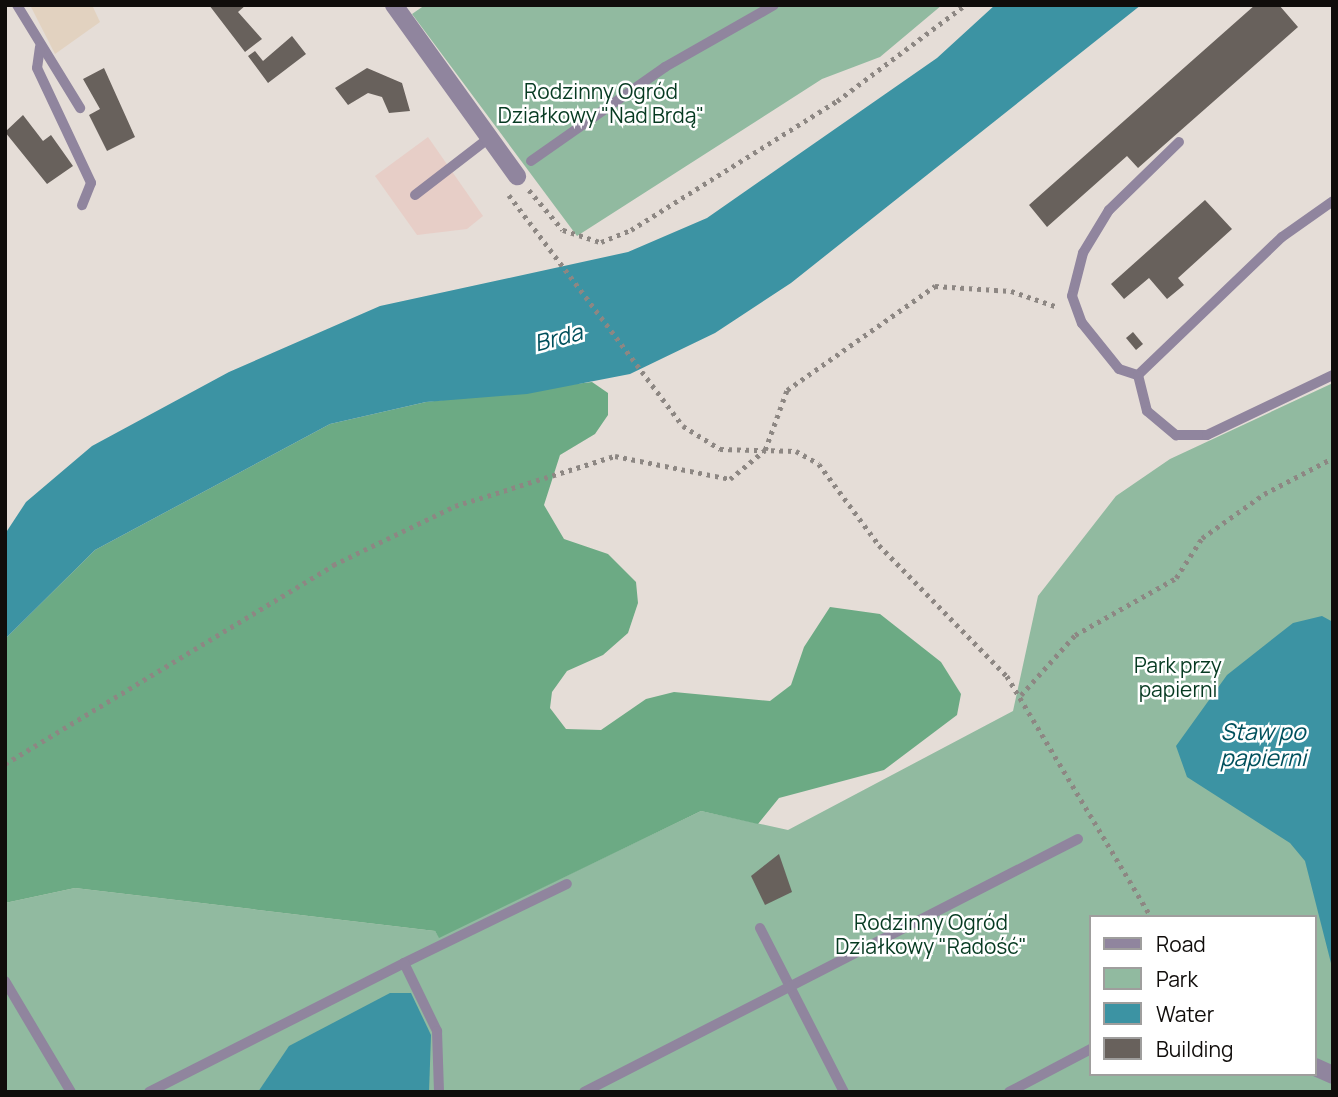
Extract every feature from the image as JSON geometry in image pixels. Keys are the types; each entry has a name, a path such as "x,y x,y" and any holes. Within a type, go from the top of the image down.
{"street":[{"path":"394,5 517,176"},
{"path":"1317,1068 1333,1075"}],"lane":[{"path":"17,5 40,47 61,68 80,108"},
{"path":"531,161 665,67 774,5"},
{"path":"40,47 37,68 91,183 82,205"},
{"path":"415,195 489,138"},
{"path":"1138,376 1119,369 1082,323 1072,296 1083,253 1109,210 1179,142"},
{"path":"1138,376 1282,237 1333,201"},
{"path":"1138,376 1147,411 1176,435 1207,435 1333,375"},
{"path":"584,1092 1078,839"},
{"path":"149,1092 567,884"},
{"path":"760,928 844,1092"},
{"path":"404,963 437,1031 439,1092"},
{"path":"5,981 71,1092"},
{"path":"1009,1092 1090,1050"}],"path":[{"path":"517,176 564,230 601,242 621,234 837,102 965,5"},
{"path":"537,232 668,407 695,436 736,452 796,451 819,464 878,545 1020,695 1042,744 1150,915"},
{"path":"5,764 334,565 455,506 615,456 730,479 765,450 787,390 935,286 1046,299 1082,323"},
{"path":"1020,695 1075,635 1176,578 1202,538 1264,494 1333,458"}],"shaded area":[{"path":"30,5 92,5 100,22 55,54"},
{"path":"428,137 483,216 467,229 417,235 375,176"}],"green space":[{"name":"Rodzinny Ogród Działkowy \"Nad Brdą\"","path":"425,5 942,5 880,57 822,79 577,236 412,14"},
{"path":"592,382 608,393 608,415 595,434 560,455 544,505 564,539 608,554 636,582 638,603 628,633 603,655 567,671 552,692 550,708 566,729 601,730 646,699 674,692 770,701 791,685 804,647 830,607 880,614 941,662 961,694 957,715 884,770 779,798 758,824 701,811 439,938 435,931 75,888 5,903 5,639 95,550 330,424 426,402"},
{"name":"Rodzinny Ogród Działkowy \"Radość\"","path":"1333,383 1333,1092 5,1092 5,903 75,888 435,931 439,937 701,811 788,830 1013,711 1038,596 1116,496 1170,459"}],"water":[{"name":"Brda","path":"995,5 1141,5 791,283 715,333 630,374 527,394 426,402 330,424 95,550 5,639 5,534 26,502 92,446 229,372 380,306 628,252 707,218 937,58"},
{"name":"Staw po papierni","path":"1322,616 1333,622 1333,971 1305,861 1290,843 1187,777 1176,746 1227,675 1293,623"},
{"path":"390,993 411,993 431,1035 429,1092 258,1092 289,1046"}],"building":[{"path":"209,5 246,5 238,12 262,39 245,52"},
{"path":"1255,5 1279,5 1298,27 1138,168 1127,156 1047,227 1029,205"},
{"path":"292,36 306,54 268,83 248,56 255,51 263,61"},
{"path":"104,68 135,137 107,151 89,115 100,109 83,79"},
{"path":"367,68 402,83 410,111 389,113 382,97 368,93 348,105 335,88"},
{"path":"23,115 43,141 51,135 73,166 47,184 5,132"},
{"path":"1205,200 1232,229 1178,278 1184,285 1167,299 1149,278 1124,299 1111,284"},
{"path":"1133,332 1143,344 1136,350 1126,338"},
{"path":"779,854 792,892 765,905 751,876"}],"park label":[{"name":"Park przy papierni","path":"1178,677"}]}
